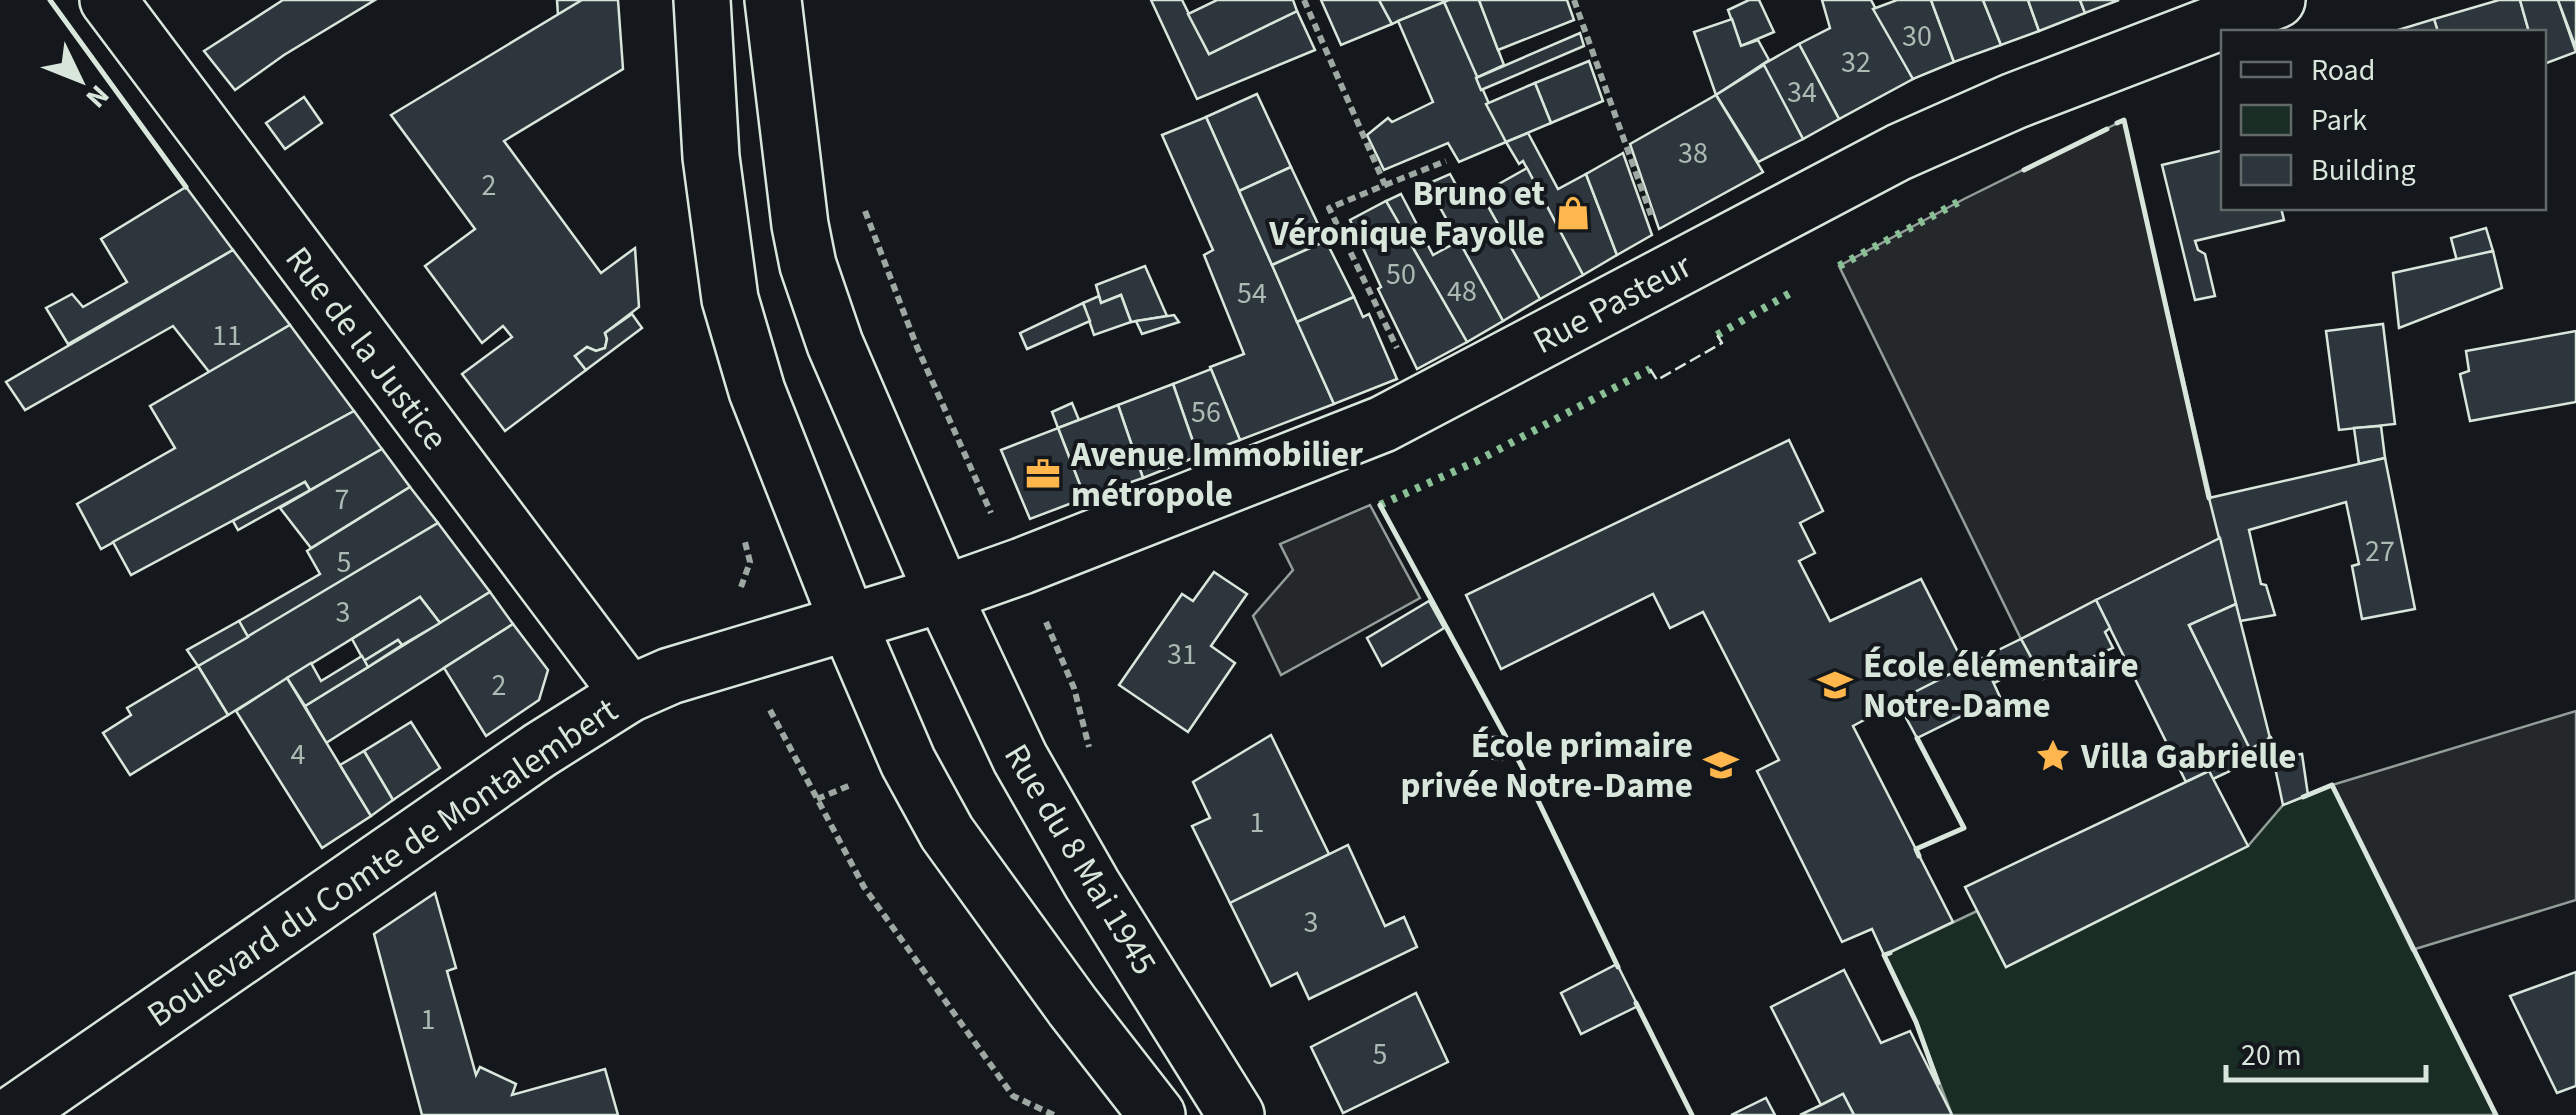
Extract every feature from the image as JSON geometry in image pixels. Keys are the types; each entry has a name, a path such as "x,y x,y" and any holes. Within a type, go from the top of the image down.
{"street":[{"name":"Rue de la Justice","path":"108,0 628,694"},
{"path":"702,0 711,157 730,300 757,391 848,622 908,762 947,832 1073,1007 1157,1115"},
{"name":"Rue du 8 Mai 1945","path":"772,0 793,185 808,265 835,344 1002,723 1044,803 1236,1115"},
{"name":"Rue Pasteur","path":"943,594 1284,465 1424,404 1900,152 2138,51 2276,0"},
{"name":"Boulevard du Comte de Montalembert","path":"12,1115 540,750 628,694 695,667 943,594"}],"path":[{"path":"1304,0 1385,186"},
{"path":"1574,0 1659,240 1629,258 1643,285"},
{"path":"1424,404 1329,208 1446,161"},
{"path":"861,202 918,347 1000,528"},
{"path":"735,592 744,584 748,572 750,562 745,545"},
{"path":"1048,626 1074,688"},
{"path":"777,724 864,887 1013,1096 1054,1115"}],"green space":[{"path":"2332,785 2496,1115 1952,1115 1916,1022 1884,955 1977,911 2006,967 2248,846 2283,805"}],"shaded area":[{"path":"2124,120 2220,538 2021,639 1839,266"},
{"path":"1370,505 1420,598 1281,675 1253,616 1293,570 1280,544"},
{"path":"2576,711 2576,900 2412,950 2332,785"}],"building":[{"path":"283,0 375,0 235,90 204,51"},
{"path":"557,0 582,0 558,15"},
{"path":"582,0 618,0 623,69 504,141 601,273 635,248 639,307 605,333 605,348 596,351 587,347 575,356 586,370 505,431 462,374 512,337 503,326 482,343 425,266 475,229 391,115"},
{"path":"1151,0 1182,0 1209,54 1297,11 1315,50 1197,99"},
{"path":"1217,0 1293,0 1297,11 1209,54 1188,14"},
{"path":"1321,0 1379,0 1392,24 1341,45"},
{"path":"1379,0 1444,0 1444,2 1392,24"},
{"path":"1479,0 1504,65 1476,78 1444,2"},
{"path":"1479,0 1567,0 1574,20 1498,50"},
{"path":"1749,0 1759,0 1774,32 1741,46 1728,10"},
{"path":"1822,0 1871,0 1913,79 1839,119 1799,44 1830,28"},
{"path":"1897,0 1931,0 1954,62 1913,79 1873,9"},
{"path":"1931,0 1983,0 2001,45 1954,62"},
{"path":"1983,0 2028,0 2039,31 2001,45"},
{"path":"2028,0 2080,0 2085,13 2039,31"},
{"path":"2080,0 2119,0 2085,13"},
{"path":"2499,0 2520,0 2528,30 2437,30 2434,19"},
{"path":"2520,0 2558,0 2576,52 2546,63 2546,30 2528,30"},
{"path":"2558,0 2576,0 2576,48"},
{"path":"1444,2 1506,142 1459,162 1448,143 1384,170 1367,135 1388,118 1392,122 1433,102 1398,21"},
{"path":"1732,19 1741,46 1758,40 1769,60 1716,95 1694,32"},
{"path":"2434,19 2437,30 2398,30"},
{"path":"1580,33 1584,46 1481,90 1476,78"},
{"path":"1799,44 1839,119 1803,139 1762,65"},
{"path":"1589,61 1603,101 1551,123 1535,83"},
{"path":"1764,65 1803,139 1758,162 1716,95"},
{"path":"1535,83 1551,123 1506,142 1486,104"},
{"path":"1257,94 1291,167 1239,191 1206,117"},
{"path":"1716,95 1763,172 1659,229 1630,144"},
{"path":"304,97 322,123 285,149 266,123"},
{"path":"1206,117 1334,404 1240,440 1210,367 1244,354 1204,255 1213,250 1162,135"},
{"path":"1528,133 1558,189 1586,174 1617,255 1583,275 1523,161 1519,164 1506,142"},
{"path":"2221,151 2221,210 2282,210 2284,220 2195,241 2198,250 2205,254 2215,296 2195,300 2162,165"},
{"path":"1623,153 1652,235 1617,255 1586,174"},
{"path":"1291,167 1326,241 1272,265 1239,191"},
{"path":"1527,168 1583,275 1540,299 1481,194"},
{"path":"1450,174 1466,203 1481,194 1540,299 1503,321 1427,184"},
{"path":"186,187 233,250 68,344 46,308 72,294 83,307 127,282 101,239"},
{"path":"1401,194 1433,255 1459,241 1503,321 1467,342 1386,201"},
{"path":"1386,201 1467,342 1417,369 1350,220"},
{"path":"2486,228 2493,251 2457,261 2451,238"},
{"path":"1326,241 1354,297 1297,322 1272,265"},
{"path":"233,250 290,325 210,373 173,326 25,410 6,382"},
{"path":"2493,251 2502,288 2399,328 2393,273"},
{"path":"1145,266 1167,316 1131,322 1121,295 1101,303 1096,285"},
{"path":"1121,295 1131,322 1094,335 1083,303 1099,296 1101,303"},
{"path":"1354,297 1363,317 1369,314 1397,379 1334,404 1297,322"},
{"path":"1083,303 1090,321 1027,349 1020,333"},
{"path":"632,314 642,328 586,370 575,356 587,347 596,351 605,348 605,333"},
{"path":"1174,315 1179,322 1142,334 1136,321"},
{"path":"2383,324 2395,424 2339,430 2326,331"},
{"path":"290,325 354,411 101,549 77,504 175,448 150,406"},
{"path":"2576,331 2576,402 2470,421 2460,374 2469,371 2466,351"},
{"path":"1211,369 1240,440 1198,456 1173,384"},
{"path":"1173,384 1198,456 1143,478 1118,405"},
{"path":"1072,403 1079,420 1058,428 1052,412"},
{"path":"1118,405 1143,478 1085,498 1058,428"},
{"path":"354,411 382,449 310,490 305,482 131,575 113,542"},
{"path":"2381,426 2385,458 2359,464 2354,428"},
{"name":"Avenue Immobilier métropole","path":"1058,428 1085,498 1030,519 1001,450"},
{"name":"École élémentaire Notre-Dame","path":"1789,440 1823,511 1800,523 1815,553 1799,561 1830,621 1921,579 1965,666 1853,726 1953,922 1884,955 1872,929 1842,942 1757,771 1779,760 1703,612 1670,628 1653,594 1501,669 1466,595"},
{"path":"382,449 410,487 311,548 280,508"},
{"path":"2385,458 2415,609 2362,619 2352,566 2359,564 2346,502 2249,530 2261,584 2266,585 2275,615 2240,621 2209,498"},
{"path":"305,482 310,490 238,530 233,521"},
{"path":"410,487 438,523 248,637 239,621 320,574 307,551"},
{"path":"438,523 490,592 440,623 420,597 228,715 198,666"},
{"path":"2220,538 2236,604 2189,625 2255,759 2213,779 2209,771 2186,782 2096,600"},
{"path":"1214,572 1247,594 1211,646 1235,663 1188,732 1119,685 1182,594 1193,601"},
{"path":"490,592 513,624 326,743 305,706"},
{"path":"420,597 440,623 402,645 398,640 364,661 352,639"},
{"path":"2096,600 2110,628 2105,632 2113,648 2043,679 2021,639"},
{"path":"1429,601 1444,628 1382,666 1367,638"},
{"path":"2236,604 2270,738 2250,749 2189,625"},
{"path":"239,621 248,637 198,666 187,650"},
{"path":"513,624 548,670 539,700 486,736 444,668"},
{"path":"2021,639 2034,663 1994,683 1982,658"},
{"path":"398,640 402,645 368,667 364,661"},
{"path":"362,656 368,667 305,706 287,678 311,663 321,681"},
{"path":"1982,658 2000,697 1917,738 1897,701"},
{"path":"198,666 228,715 130,775 103,733 131,715 127,708"},
{"path":"287,678 371,816 322,848 236,711"},
{"path":"411,722 440,768 393,800 364,751"},
{"path":"1271,735 1329,854 1230,903 1192,826 1210,818 1193,782"},
{"path":"1489,737 1502,737 1509,749 1502,760 1489,758 1484,748"},
{"path":"364,751 393,800 371,816 340,765"},
{"path":"2302,754 2308,795 2283,805 2273,758"},
{"path":"2209,771 2248,846 2006,967 1965,887"},
{"path":"1348,845 1385,926 1404,917 1417,947 1309,999 1297,973 1271,986 1230,903"},
{"path":"435,893 456,968 447,971 476,1075 480,1067 516,1084 512,1095 605,1069 618,1115 422,1115 374,934"},
{"path":"1617,964 1638,1006 1581,1034 1561,993"},
{"path":"1844,970 1881,1043 1910,1031 1952,1115 1854,1115 1843,1094 1821,1105 1771,1007"},
{"path":"2576,972 2576,1086 2557,1093 2510,996"},
{"path":"1416,993 1448,1062 1343,1113 1311,1047"},
{"path":"1843,1094 1854,1115 1800,1115 1821,1105"},
{"path":"1766,1098 1775,1115 1731,1115"}],"hedge":[{"path":"1839,266 1964,199"},
{"path":"1717,335 1794,291"},
{"path":"1380,505 1475,462 1650,369"}],"fence":[{"path":"1650,369 1657,380 1722,343 1717,335"}],"wall":[{"path":"50,0 186,187"},
{"path":"2117,123 2124,120 2209,498"},
{"path":"2024,170 2107,129"},
{"path":"1380,505 1521,765 1618,967"},
{"path":"1917,738 1964,828 1916,849 1919,856"},
{"path":"2270,738 2274,762"},
{"path":"2303,797 2332,785 2496,1115"},
{"path":"1890,953 1884,955 1916,1022 1938,1083"},
{"path":"1636,1003 1692,1115"}],"place":[{"name":"Bruno et Véronique Fayolle","path":"1573,213"},
{"name":"Avenue Immobilier métropole","path":"1043,474"},
{"name":"École élémentaire Notre-Dame","path":"1835,685"},
{"name":"Villa Gabrielle","path":"2053,756"},
{"name":"École primaire privée Notre-Dame","path":"1721,765"}]}
